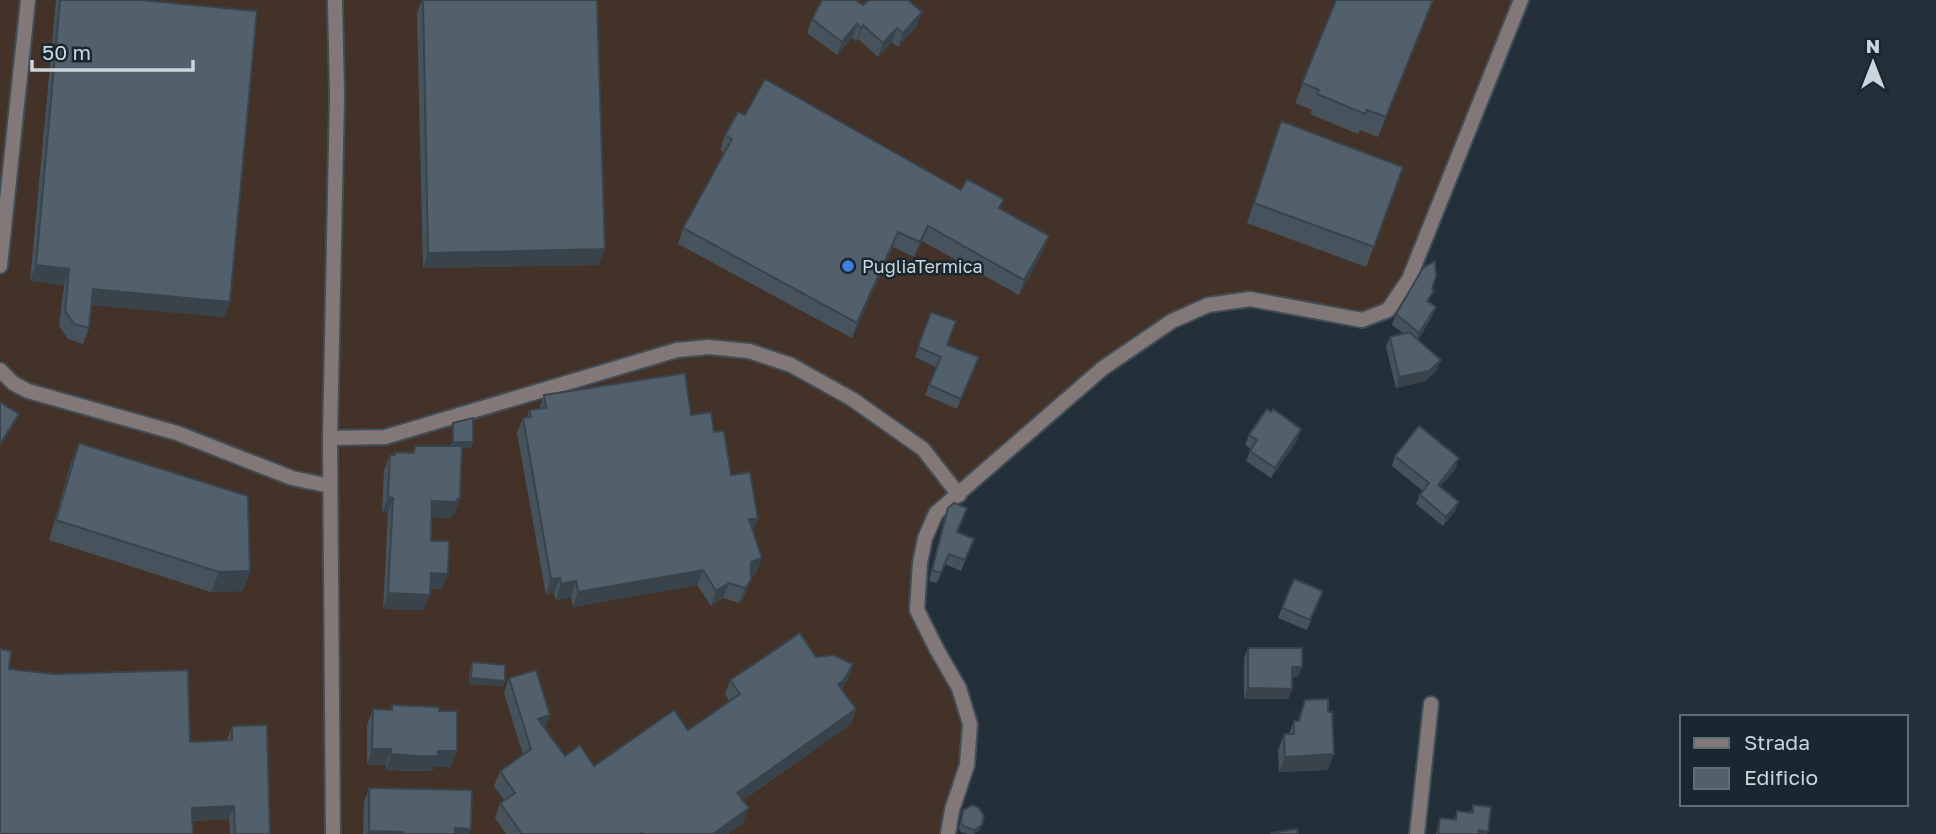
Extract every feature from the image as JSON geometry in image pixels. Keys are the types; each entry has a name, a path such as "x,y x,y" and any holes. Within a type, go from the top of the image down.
{"street":[{"path":"0,266 28,0"},
{"path":"333,834 330,438 337,96 335,0"},
{"path":"948,834 952,810 967,765 970,724 959,688 917,610 920,564 926,532 936,513 1103,368 1172,321 1208,305 1250,299 1362,320 1388,310 1409,279 1521,0"},
{"path":"330,438 385,437 677,350 709,347 749,351 791,365 852,399 923,449 959,495"},
{"path":"0,370 13,383 28,390 177,432 292,478 330,485"},
{"path":"1418,834 1431,704"}],"shaded area":[{"path":"0,0 1522,0 1462,146 1388,310 1362,320 1250,299 1208,305 1103,368 936,513 917,610 970,724 948,834 0,834"}],"building":[{"path":"60,0 140,0 257,11 230,302 93,289 89,328 74,324 65,311 69,269 36,265"},
{"path":"423,0 597,0 605,249 428,253"},
{"path":"822,0 855,0 863,5 869,0 908,0 922,12 903,33 897,28 883,43 863,25 861,28 857,24 842,42 812,19"},
{"path":"1336,0 1433,0 1386,117 1367,110 1365,114 1317,94 1319,90 1302,83"},
{"path":"765,79 961,190 967,179 1004,199 999,208 1049,236 1024,280 928,226 920,242 898,232 857,323 683,228 732,139 725,135 738,112 745,115"},
{"path":"1281,121 1403,167 1374,247 1254,203"},
{"path":"1435,261 1434,291 1427,301 1436,307 1419,333 1396,314 1423,268"},
{"path":"931,312 956,321 947,345 979,357 961,399 929,385 941,357 918,347"},
{"path":"1409,332 1441,360 1429,371 1399,377 1390,337"},
{"path":"685,373 691,415 711,412 714,432 724,431 731,475 750,472 758,519 749,519 762,558 751,562 751,580 745,588 729,583 716,591 703,570 578,592 576,581 561,584 560,578 551,579 523,418 531,417 529,410 546,408 544,395"},
{"path":"0,402 19,414 1,443 0,442"},
{"path":"1267,409 1271,412 1273,409 1301,429 1275,468 1250,451 1257,440 1249,435"},
{"path":"473,418 473,442 453,442 453,423"},
{"path":"1419,426 1459,458 1438,485 1459,502 1446,517 1420,495 1429,483 1395,456"},
{"path":"79,443 248,496 250,571 219,572 56,520"},
{"path":"415,446 462,446 460,499 456,502 432,501 431,541 449,541 448,574 431,573 430,595 388,593 393,498 388,497 390,455 395,455 395,452 414,453"},
{"path":"954,503 967,508 957,532 974,539 965,560 949,554 941,573 932,570 948,508"},
{"path":"1294,579 1323,591 1310,620 1282,608"},
{"path":"800,633 816,657 833,655 853,664 843,681 838,684 856,709 737,793 749,808 713,834 522,834 500,803 515,793 500,771 531,749 509,678 536,670 550,715 538,719 565,756 580,745 594,766 674,710 688,730 740,694 730,680"},
{"path":"1248,648 1302,648 1302,667 1292,667 1292,689 1248,688"},
{"path":"0,649 11,651 9,669 55,674 188,670 190,742 232,740 232,726 267,725 270,834 235,834 234,806 192,808 193,834 0,834"},
{"path":"472,662 505,665 505,681 471,678"},
{"path":"1328,699 1328,712 1332,712 1334,754 1285,757 1284,734 1294,734 1294,721 1299,721 1305,700"},
{"path":"392,705 439,707 439,711 457,711 457,751 438,751 438,756 418,756 391,754 391,749 372,749 373,709 392,710"},
{"path":"369,788 472,790 471,829 455,828 455,834 369,831"},
{"path":"973,805 979,808 984,816 982,825 974,830 963,826 961,822 963,810"},
{"path":"1473,805 1491,807 1488,832 1479,830 1479,834 1438,834 1440,818 1456,820 1457,811 1473,813"},
{"path":"1297,829 1298,834 1271,834 1271,833"}],"place":[{"name":"PugliaTermica","path":"848,266"}]}
